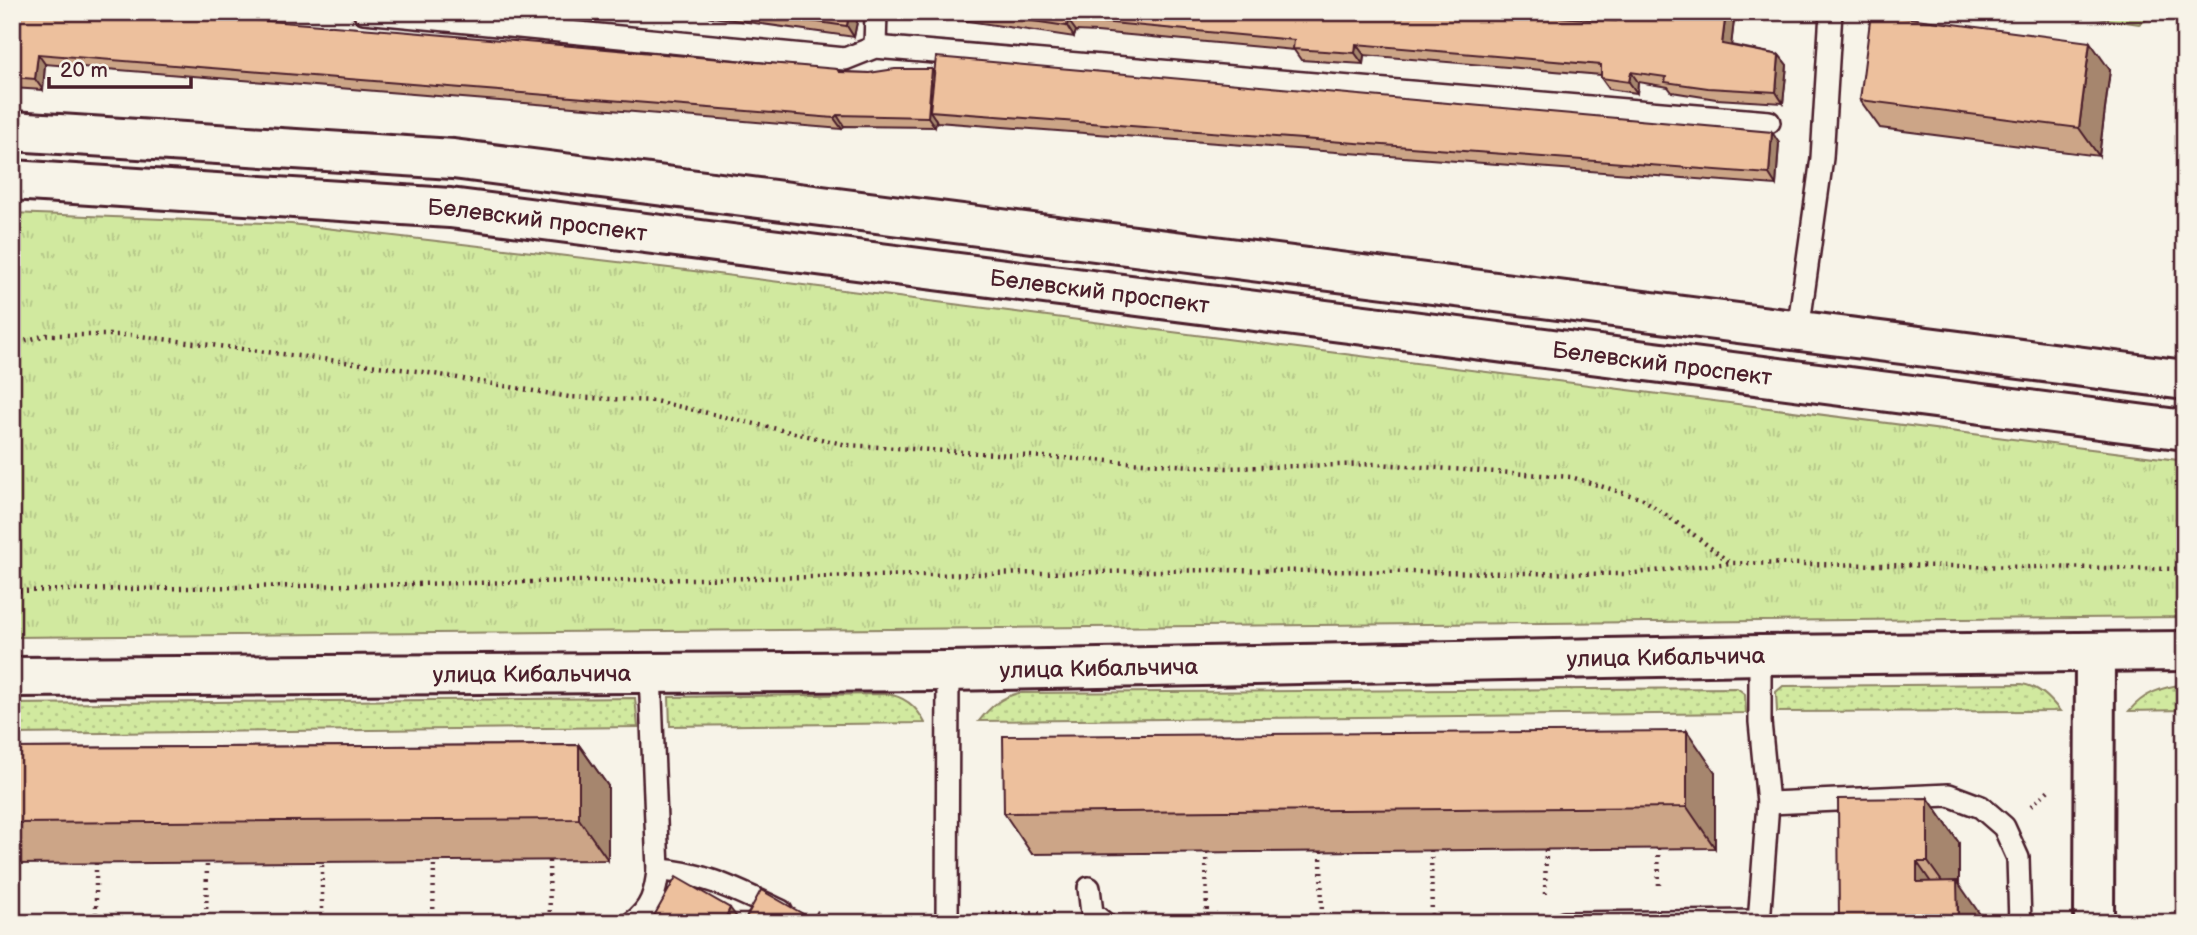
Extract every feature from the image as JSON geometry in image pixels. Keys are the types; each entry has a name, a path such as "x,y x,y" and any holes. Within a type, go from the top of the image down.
{"street":[{"path":"12,131 453,159 2185,380"},
{"name":"Белевский проспект","path":"12,180 450,208 2185,430"},
{"name":"улица Кибальчича","path":"12,677 947,671 1760,655 2185,651"},
{"path":"2094,923 2095,652"}],"lane":[{"path":"364,12 845,59 875,47 1769,122"},
{"path":"875,47 876,12"},
{"path":"1798,331 1822,158 1831,12"},
{"path":"1564,923 1759,922 1768,803 1760,722 1760,655"},
{"path":"947,671 947,919"},
{"path":"632,923 641,917 656,894 658,870 650,673"},
{"path":"1768,803 1949,795 1981,807 2004,827 2018,858 2020,923"},
{"path":"658,870 680,871 722,883 792,917"},
{"path":"1089,888 1098,918"}],"path":[{"path":"12,344 47,335 131,335 417,372 569,397 655,401 847,444 1226,468 1377,464 1571,477 1643,499 1730,563"},
{"path":"12,591 1212,570 1625,574 1730,563 2185,569"},
{"path":"1545,898 1546,849"},
{"path":"1431,850 1432,923"},
{"path":"1321,851 1322,923"},
{"path":"1206,852 1207,923"},
{"path":"550,861 550,923"},
{"path":"321,923 322,862"},
{"path":"433,923 434,862"},
{"path":"96,863 96,923"},
{"path":"206,923 207,863"},
{"path":"947,919 1098,918"}],"green space":[{"path":"2058,12 2161,12 2139,24"},
{"path":"12,213 291,224 686,270 2185,461 2185,617 12,637"},
{"path":"2022,684 2043,693 2060,711 1777,712 1776,692 1783,686"},
{"path":"2185,684 2185,710 2129,711 2154,692"},
{"path":"1737,688 1745,694 1746,713 979,721 996,703 1019,693"},
{"path":"886,694 910,703 925,723 670,726 669,697"},
{"path":"635,698 638,727 12,734 12,704"}],"building":[{"path":"12,12 152,12 837,69 839,72 932,69 928,117 837,115 834,118 38,54 35,79 12,77"},
{"path":"747,12 849,12 847,26"},
{"path":"973,12 1481,12 1616,21 1617,12 1726,12 1722,44 1779,55 1776,92 1708,88 1665,82 1666,77 1631,72 1629,82 1601,78 1601,65 1356,44 1355,53 1293,49 1294,40 1090,21 1068,20 1067,26"},
{"path":"1871,13 2090,42 2079,128 1860,100"},
{"path":"936,57 1772,132 1769,174 930,111"},
{"path":"1687,731 1687,807 1004,813 1003,736"},
{"path":"579,745 579,819 12,823 12,748"},
{"path":"1928,798 1928,862 1917,862 1917,882 1957,881 1958,923 1839,923 1838,799"},
{"path":"676,877 730,908 725,919 731,923 650,923"},
{"path":"761,890 819,923 743,923"}]}
